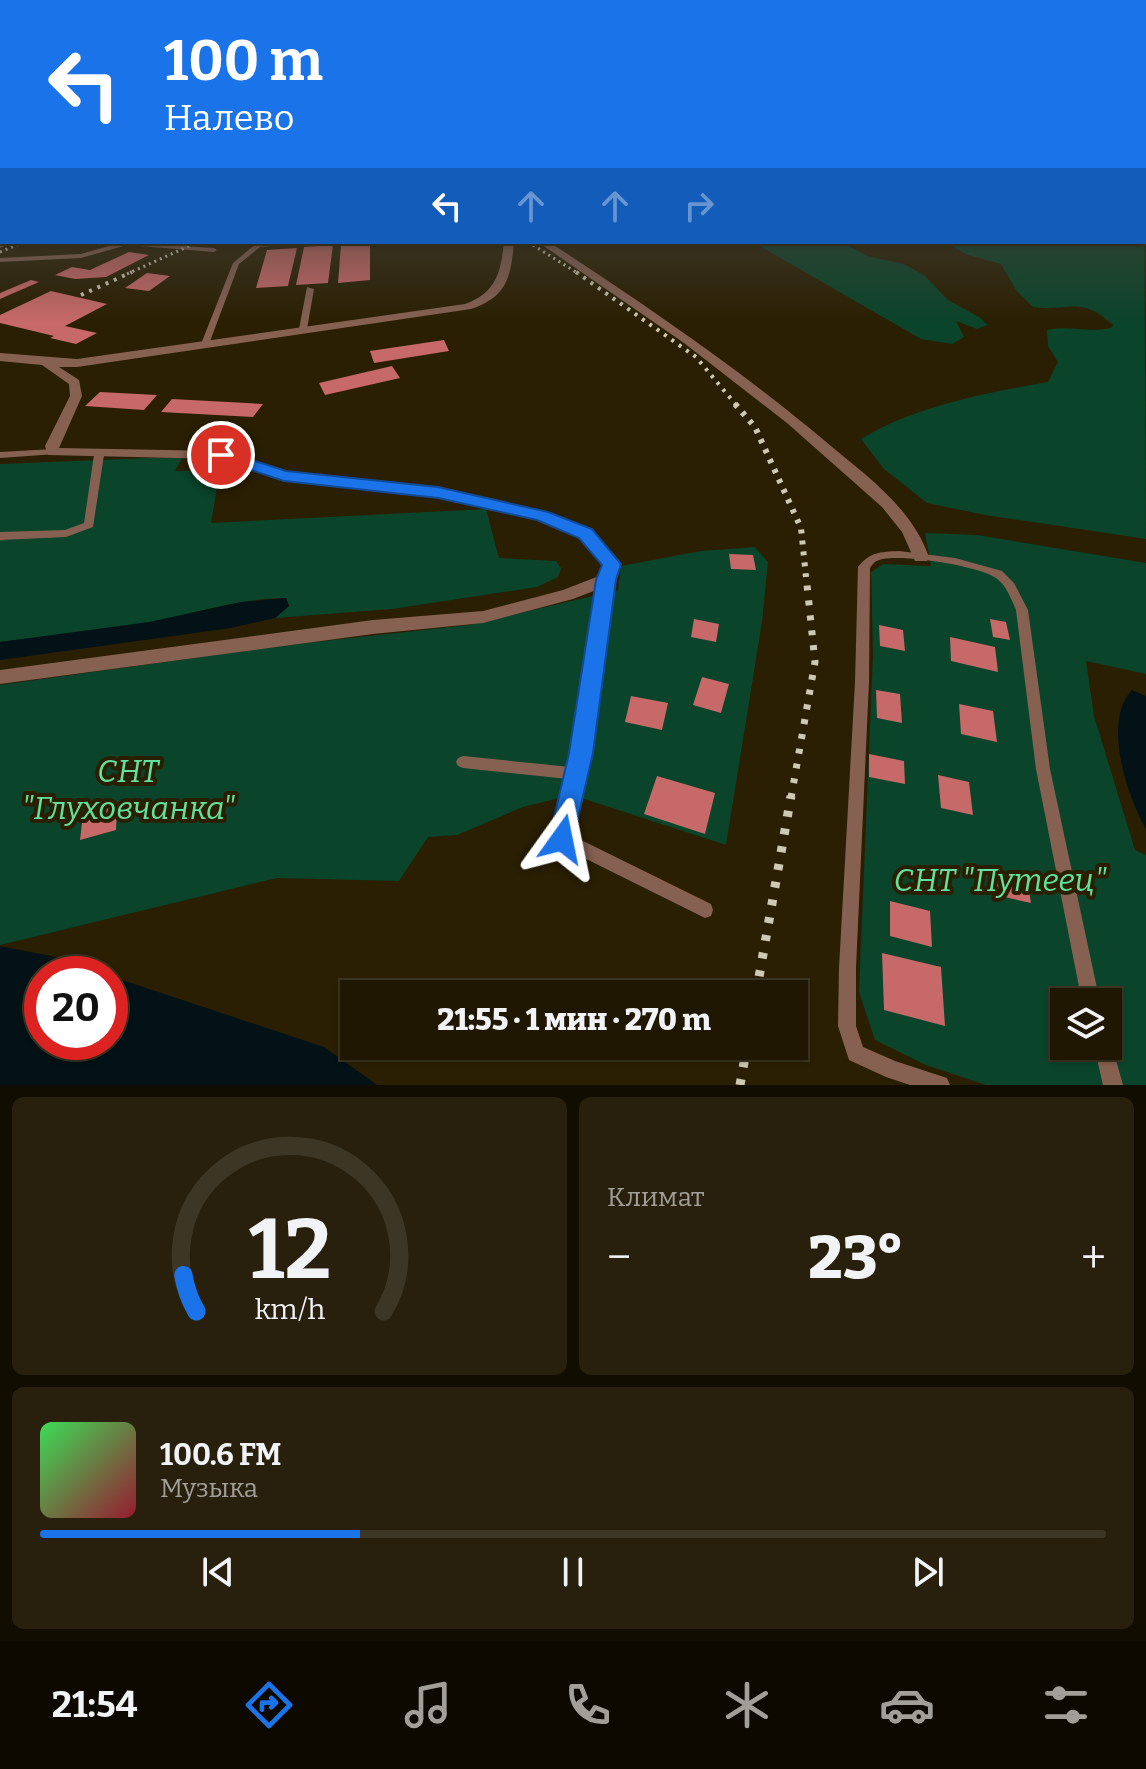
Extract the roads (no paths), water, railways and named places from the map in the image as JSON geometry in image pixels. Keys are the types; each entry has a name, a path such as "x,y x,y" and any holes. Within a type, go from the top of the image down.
{"street":[{"path":"48,365 467,307 489,301 497,292 507,266 509,244"},
{"path":"546,244 689,342 814,438 865,482 903,521 915,539 921,557"},
{"path":"0,357 26,358 48,365 75,383 76,396 52,446 53,452 221,455 284,476 438,493 542,516 586,533 611,564 606,580 567,595 483,617 357,629 0,677"}],"lane":[{"path":"0,260 81,256 125,244"},
{"path":"141,244 214,250"},
{"path":"205,344 236,263 260,244"},
{"path":"303,329 310,289"},
{"path":"0,455 53,452"},
{"path":"0,536 66,533 89,525 99,455"},
{"path":"940,1085 893,1070 856,1053 847,1026 852,848 865,635 864,567 873,558 891,555 921,557 981,567 1001,575 1012,587 1022,610 1043,769 1088,988"},
{"path":"606,580 576,774 562,839 705,910"},
{"path":"463,762 576,774"},
{"path":"1107,1060 1113,1085"}],"railway":[{"path":"0,252 19,244"},
{"path":"127,274 194,244"},
{"path":"531,244 577,273"},
{"path":"81,295 132,272"},
{"path":"577,273 696,357 737,406"},
{"path":"735,404 755,427 801,528 806,577"},
{"path":"791,798 815,662 806,575"},
{"path":"758,980 791,796"},
{"path":"740,1085 744,1060"}],"park label":[{"name":"СНТ \"Глуховчанка\"","path":"128,790"},
{"name":"СНТ \"Путеец\"","path":"1000,880"}]}
